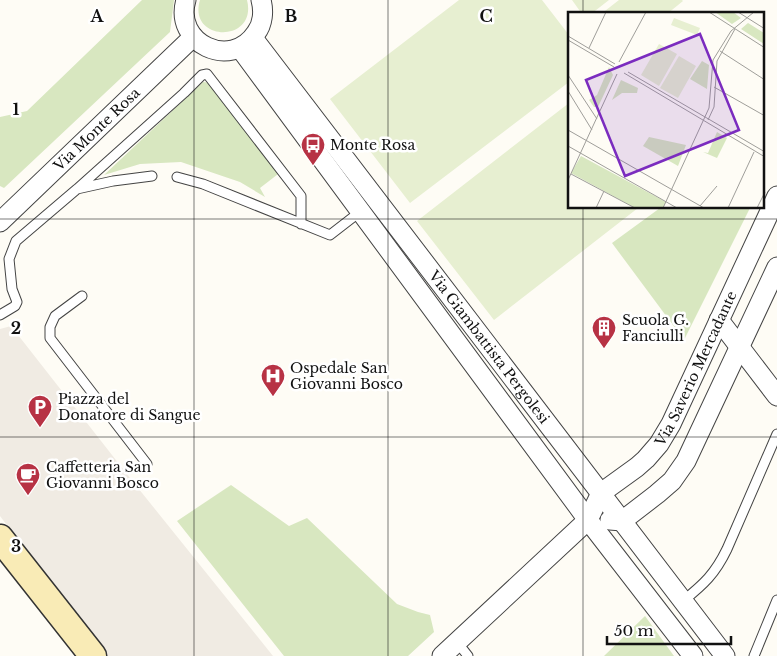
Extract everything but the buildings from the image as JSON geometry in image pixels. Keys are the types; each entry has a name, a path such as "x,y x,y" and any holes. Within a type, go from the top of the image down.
{"street":[{"path":"186,0 185,21 193,37 213,50 228,51 247,43 259,30 263,13 261,0"},
{"name":"Via Monte Rosa","path":"0,222 193,37"},
{"name":"Via Giambattista Pergolesi","path":"247,43 361,211 588,520 692,656"},
{"name":"Via Giambattista Pergolesi","path":"247,43 601,493 725,656"},
{"name":"Via Saverio Mercadante","path":"442,656 462,649 588,520 601,493 642,463 659,444 777,196"},
{"path":"588,520 622,521 666,486 676,475 686,461 777,267"},
{"path":"719,320 777,396"},
{"path":"0,538 93,656"}],"lane":[{"path":"0,315 16,306 17,302 12,289 9,259 16,241 170,106 202,75 207,74 301,196 301,224"},
{"path":"77,189 113,181 152,176"},
{"path":"176,178 203,184 330,235 361,211"},
{"path":"82,296 55,316 50,327 50,338 147,464"},
{"path":"683,600 705,583 720,564 777,434"},
{"path":"754,656 777,600"}],"green space":[{"path":"142,0 174,0 170,32 4,188 0,186 0,117 27,111"},
{"path":"200,0 247,0 248,14 242,24 234,30 223,32 212,30 203,24 199,14"},
{"path":"459,0 542,0 568,34 568,83 410,203 330,99"},
{"path":"572,0 609,0 594,12 581,12"},
{"path":"619,0 683,1 669,12 604,12"},
{"path":"203,82 212,83 282,171 260,188 265,197 240,182 181,162 140,164 104,175"},
{"path":"568,104 568,209 637,209 494,320 417,221"},
{"path":"659,209 750,209 684,340 612,243"},
{"path":"231,485 289,526 307,518 397,604 430,615 434,632 408,656 284,656 177,521"},
{"path":"645,616 674,656 604,656"}],"shaded area":[{"name":"Piazza del Donatore di Sangue","path":"11,326 273,656 106,656 0,516 0,329"}],"place":[{"name":"Monte Rosa","path":"313,166"},
{"name":"Scuola G. Fanciulli","path":"604,349"},
{"name":"Ospedale San Giovanni Bosco","path":"273,397"},
{"name":"Piazza del Donatore di Sangue","path":"40,428"},
{"name":"Caffetteria San Giovanni Bosco","path":"28,496"}]}
